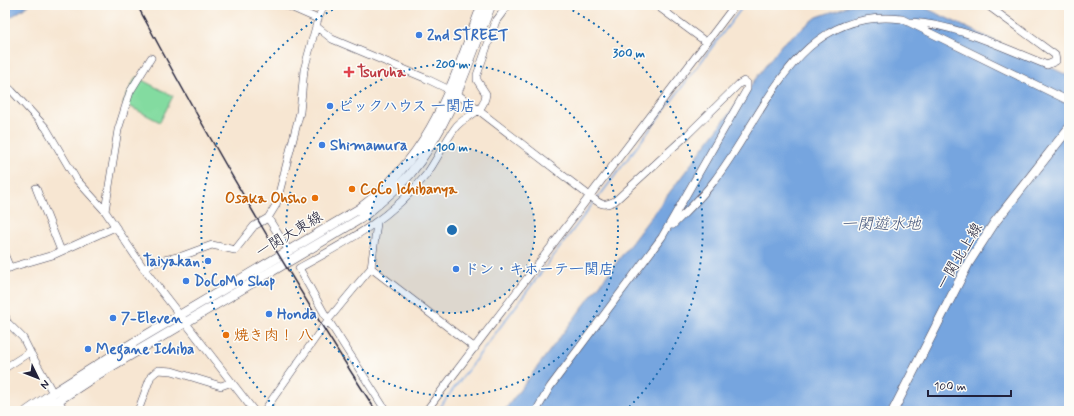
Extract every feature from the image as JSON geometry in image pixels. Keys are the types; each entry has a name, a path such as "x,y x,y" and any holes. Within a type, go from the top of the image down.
{"main road":[{"name":"一関大東線","path":"27,411 55,396 184,319 360,219 378,204 409,175 440,131 482,5"},
{"name":"一関大東線","path":"184,319 289,251 359,209 377,196 395,178 429,134 453,91 491,5"},
{"name":"一関北上線","path":"893,411 952,294 995,222 1069,128"},
{"name":"一関大東線","path":"42,411 55,396"}],"street":[{"path":"286,5 318,23 332,39 368,53 453,91 592,198 601,204 606,205 615,201 744,81 747,83 747,89 662,237"},
{"path":"144,269 155,262 182,256 212,245 235,250 254,226 268,218 277,203 300,112 304,70 324,5"},
{"path":"386,411 328,320 299,268 377,223 424,176 459,123 479,110 486,94 477,80 478,70 496,21 508,5"},
{"path":"656,5 706,42"},
{"path":"426,411 592,198 706,42 735,5"},
{"path":"536,411 550,387 662,237 714,181 771,94 798,58 815,41 828,32 846,24 872,18 891,18 908,22 925,23 976,37 1048,65 1056,61 1055,55 987,5"},
{"path":"908,22 1069,101"},
{"path":"105,211 118,130 130,92 151,58"},
{"path":"5,92 10,89 46,128 76,179 105,211 144,269 254,411"},
{"path":"36,188 61,251"},
{"path":"268,218 289,251"},
{"path":"264,411 328,320 371,268 377,223"},
{"path":"5,256 7,268 61,251 116,227"},
{"path":"371,268 475,348"},
{"path":"5,315 7,322 23,338 65,411"},
{"path":"5,368 30,352"},
{"path":"138,411 151,376 158,370 172,371 221,386 232,382"}],"green space":[{"path":"136,77 173,96 160,122 123,103"}],"water":[{"path":"5,5 29,5 5,21"},
{"name":"一関遊水地","path":"851,5 919,5 1069,76 1069,411 504,411 782,44 817,17"}],"waterway":[{"path":"598,198 744,5"},
{"path":"437,411 594,202"}],"railway":[{"path":"137,5 252,211 376,411"}],"place":[{"name":"2nd STREET","path":"419,35"},
{"name":"Tsuruha","path":"349,72"},
{"name":"ピックハウス 一関店","path":"330,106"},
{"name":"Shimamura","path":"322,145"},
{"name":"CoCo Ichibanya","path":"352,189"},
{"name":"Osaka Ohsho","path":"315,198"},
{"name":"Taiyakan","path":"208,261"},
{"name":"ドン・キホーテ一関店","path":"456,269"},
{"name":"DoCoMo Shop","path":"186,281"},
{"name":"Honda","path":"269,314"},
{"name":"7-Eleven","path":"113,318"},
{"name":"焼き肉！ 八","path":"226,335"},
{"name":"Megane Ichiba","path":"88,349"}]}
